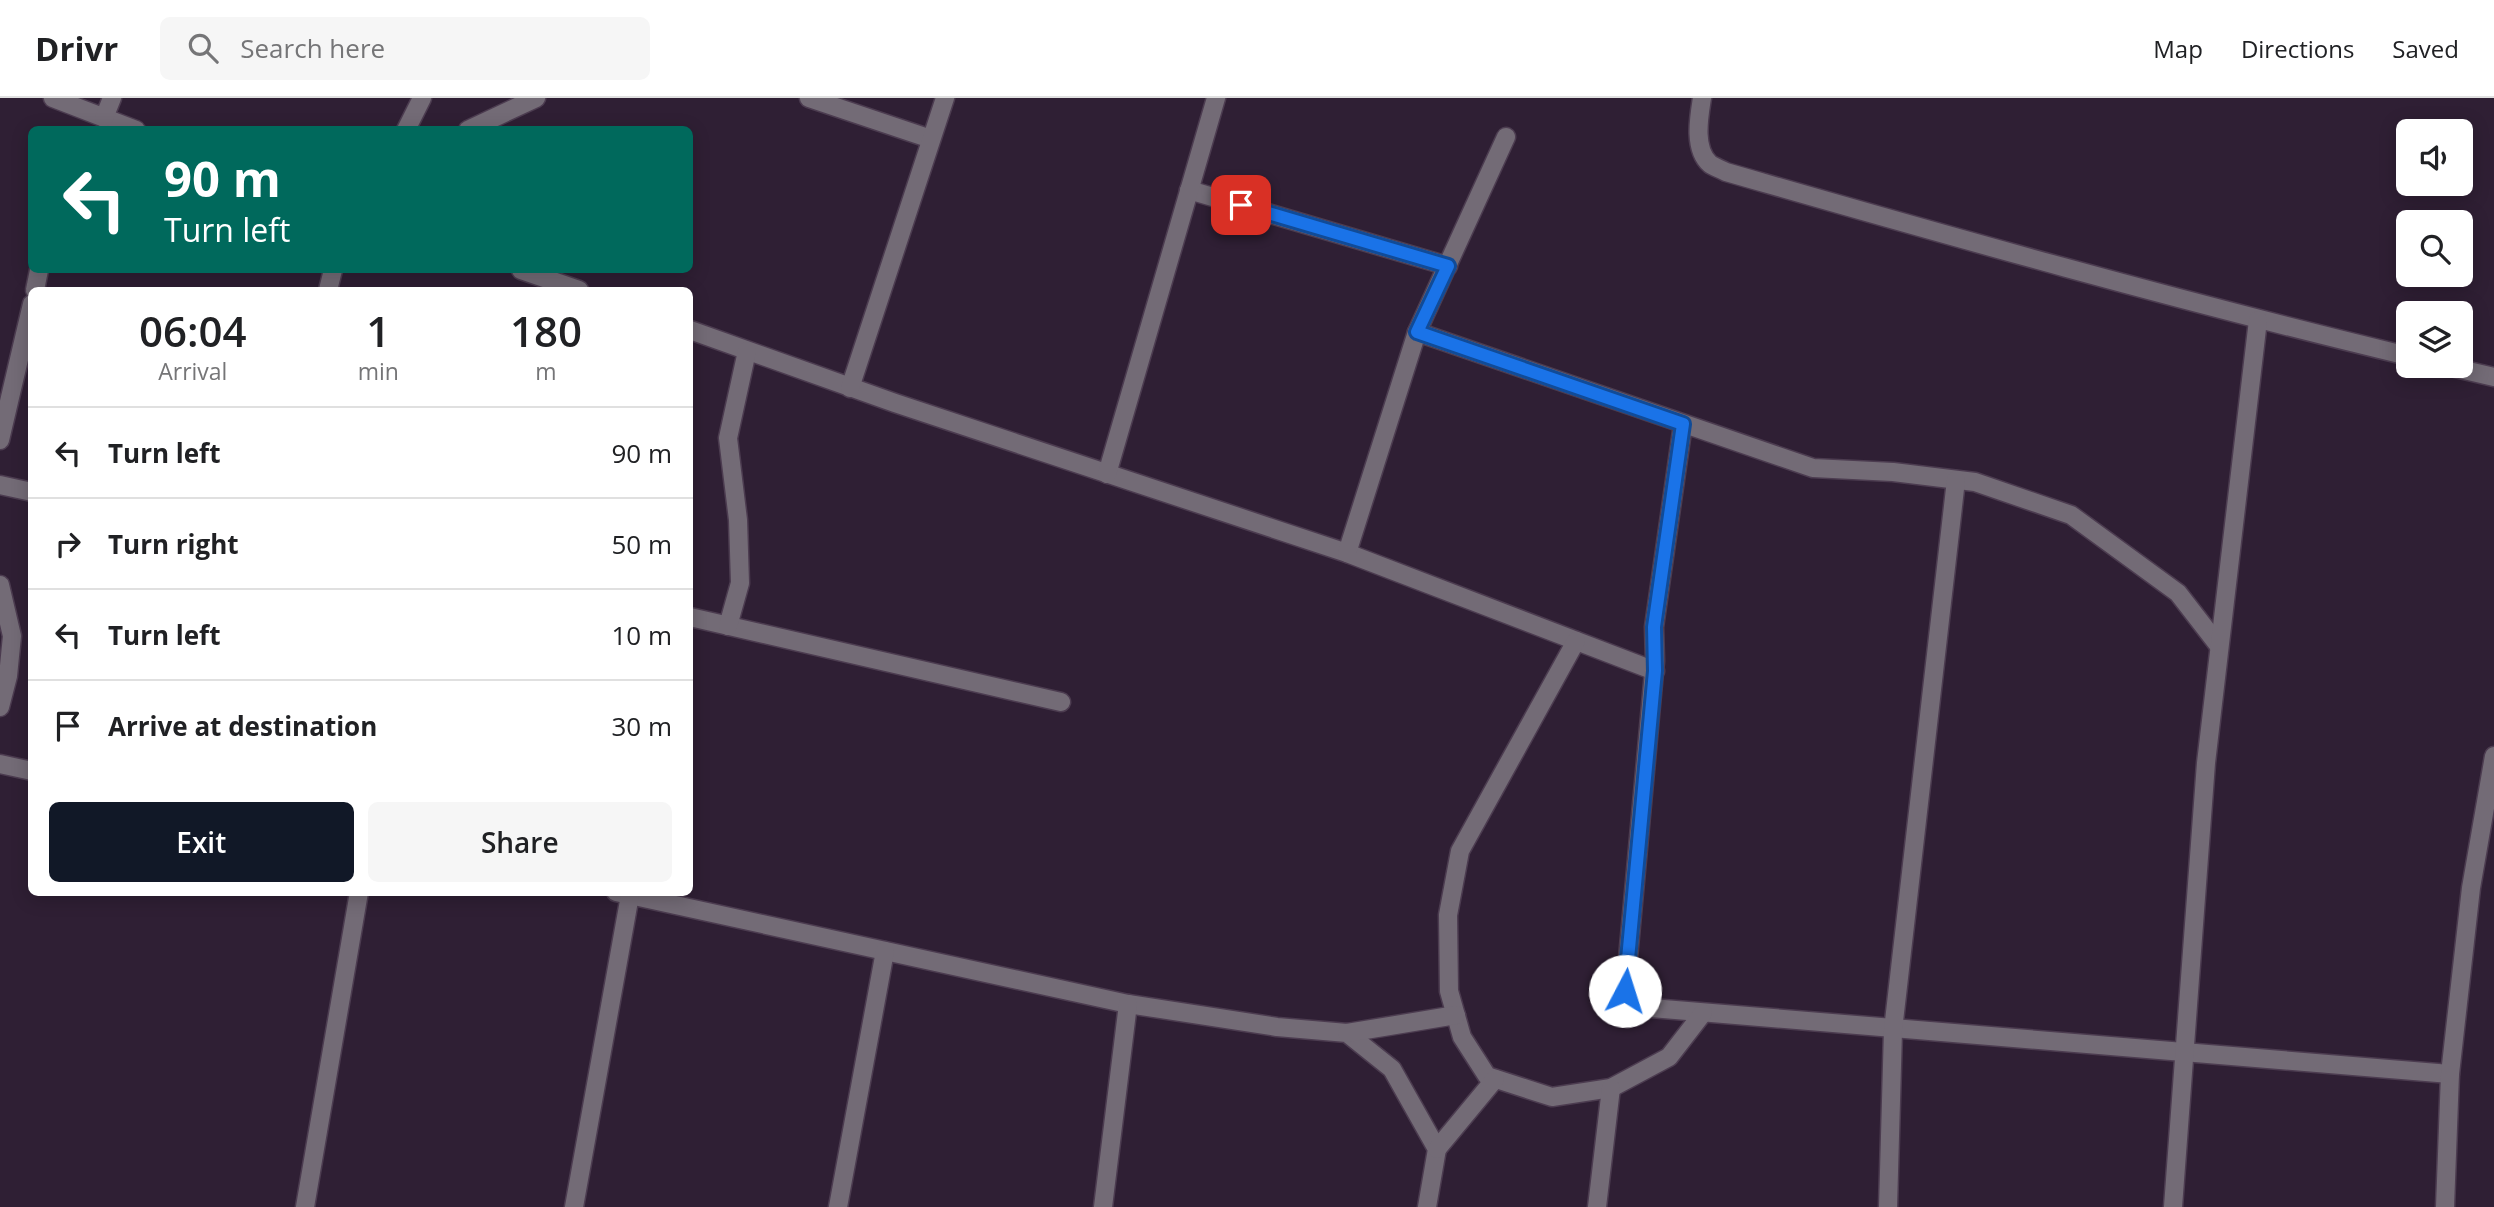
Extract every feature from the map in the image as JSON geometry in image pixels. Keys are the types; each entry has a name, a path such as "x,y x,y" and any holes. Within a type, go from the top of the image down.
{"street":[{"path":"53,98 125,126"},
{"path":"104,118 112,98"},
{"path":"408,126 422,98"},
{"path":"476,126 536,98"},
{"path":"809,98 931,139"},
{"path":"850,388 944,98"},
{"path":"1107,474 1216,98"},
{"path":"1702,98 1699,119 1701,149 1709,163 1726,172 2016,256 2396,353"},
{"path":"1347,554 1417,332 1506,137"},
{"path":"1189,190 1448,266"},
{"path":"530,273 570,287"},
{"path":"2173,1207 2206,763 2258,320"},
{"path":"0,440 28,321"},
{"path":"693,331 850,388 1347,554 1655,671"},
{"path":"1417,332 1813,468 1893,472 1975,482 2071,515 2178,593 2219,646"},
{"path":"728,626 740,583 738,520 728,438 747,351"},
{"path":"2473,372 2494,377"},
{"path":"1683,424 1654,627 1655,671 1625,991 1639,1007 2450,1074"},
{"path":"1888,1207 1893,1030 1956,480"},
{"path":"0,485 28,491"},
{"path":"0,585 12,636 8,676 0,707"},
{"path":"693,618 1061,702"},
{"path":"1576,641 1460,851 1448,915 1449,992 1462,1037 1487,1076 1552,1097 1611,1088 1669,1057 1703,1013"},
{"path":"2445,1207 2450,1074 2471,888 2494,755"},
{"path":"0,764 28,770"},
{"path":"305,1207 358,896"},
{"path":"574,1207 623,896"},
{"path":"632,896 1128,1004 1277,1027 1347,1033 1456,1015"},
{"path":"838,1207 885,951"},
{"path":"1103,1207 1128,1004"},
{"path":"1347,1033 1392,1069 1437,1149"},
{"path":"1427,1207 1437,1149 1495,1079"},
{"path":"1597,1207 1611,1088"}],"route":[{"path":"1241,205 1448,266 1417,332 1683,424 1654,627 1655,671 1625,991"}]}
